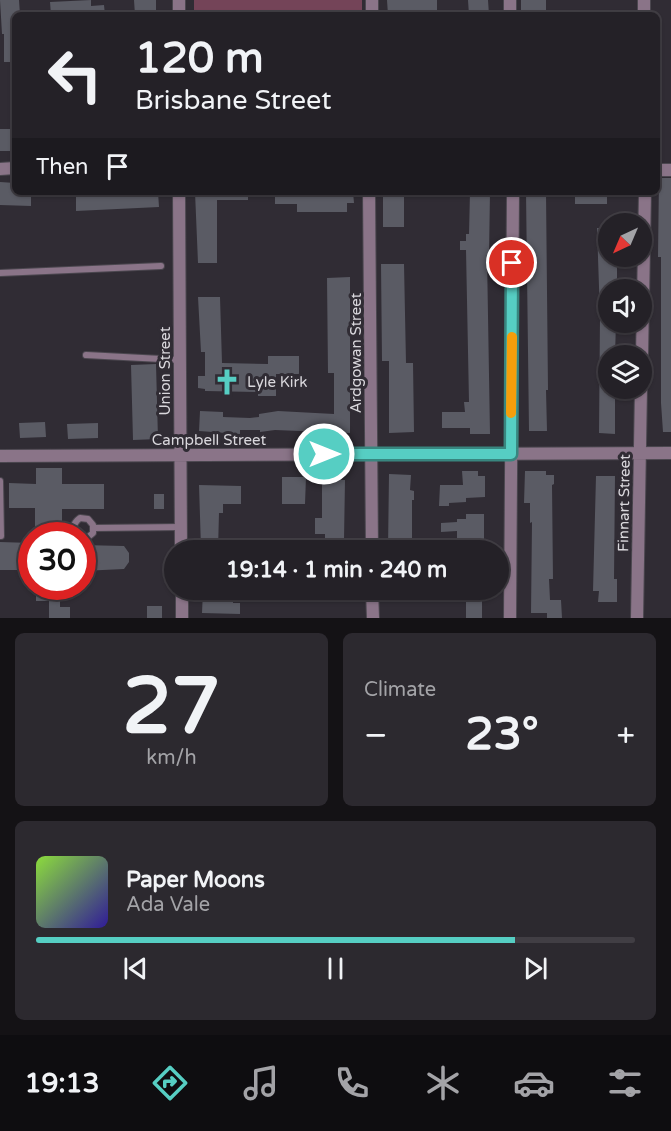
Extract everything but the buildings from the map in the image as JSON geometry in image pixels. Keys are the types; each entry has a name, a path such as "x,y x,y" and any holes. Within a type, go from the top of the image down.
{"street":[{"name":"Union Street","path":"179,195 181,540"},
{"name":"Ardgowan Street","path":"369,195 372,540"},
{"path":"510,618 513,195"},
{"path":"642,345 645,195"},
{"name":"Finnart Street","path":"638,618 641,399"},
{"name":"Campbell Street","path":"0,456 671,453"},
{"path":"182,600 182,618"},
{"path":"372,600 373,618"}],"lane":[{"path":"0,273 161,266"},
{"path":"86,355 180,360"},
{"path":"0,481 1,536"},
{"path":"76,522 80,518 91,522"},
{"path":"96,528 181,527"}],"shaded area":[{"path":"194,0 362,0 362,12 194,12"}],"slow traffic":[{"path":"511,413 512,337"}],"place":[{"name":"Lyle Kirk","path":"227,382"}],"route":[{"path":"324,454 511,454 512,263"}]}
